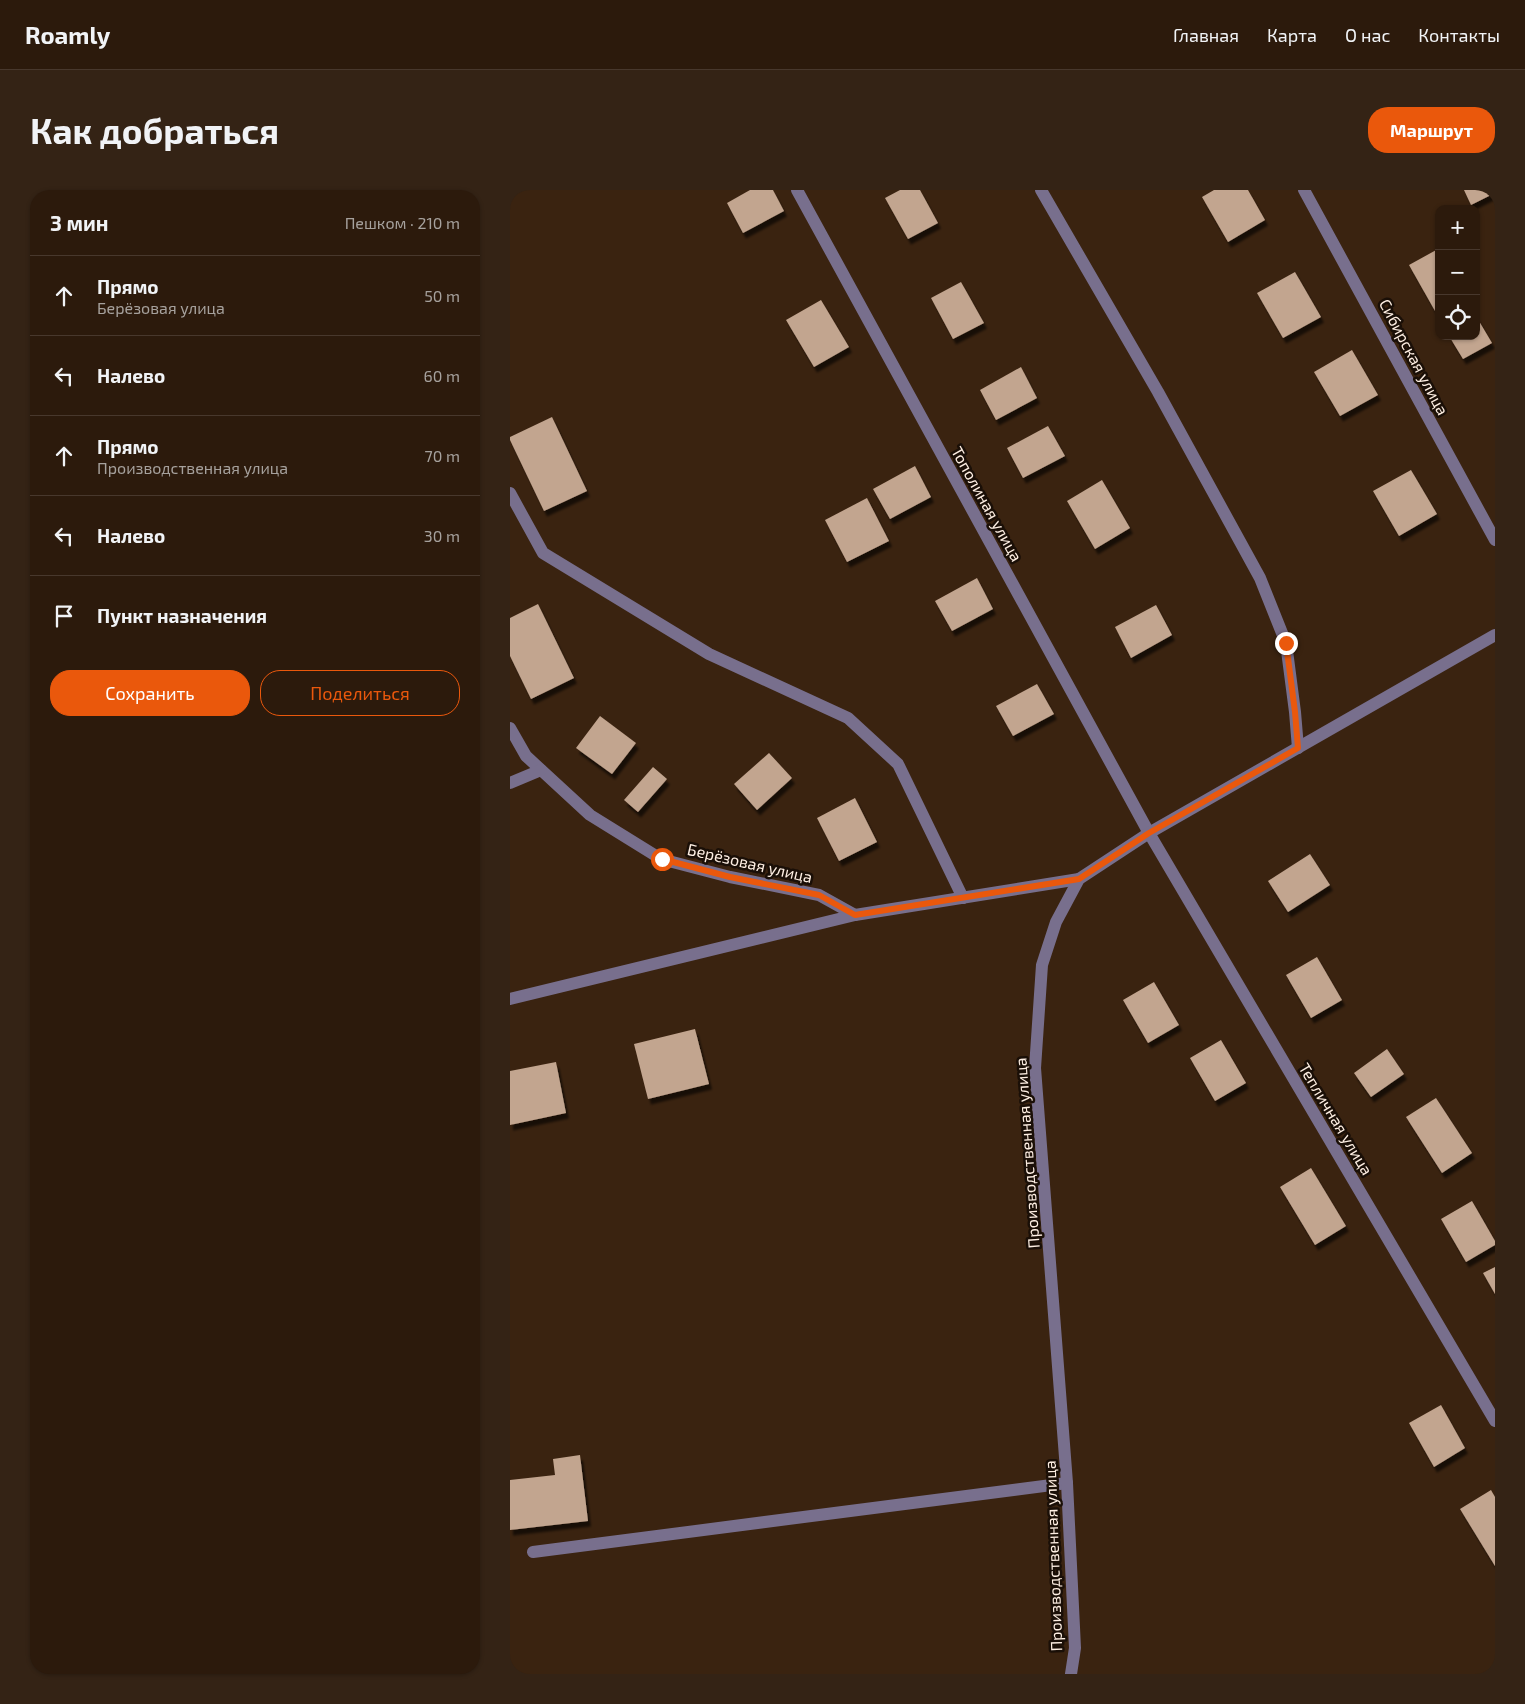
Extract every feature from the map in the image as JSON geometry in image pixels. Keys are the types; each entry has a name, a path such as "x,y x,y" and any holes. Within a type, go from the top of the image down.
{"street":[{"name":"Тополиная улица","path":"796,190 1149,833"},
{"path":"1041,190 1158,392 1260,578 1286,643 1298,748"},
{"name":"Сибирская улица","path":"1304,190 1495,540"},
{"path":"510,493 543,553 709,654 848,718 898,764 962,898"},
{"name":"Производственная улица","path":"1072,1674 1075,1648 1067,1484 1035,1068 1042,966 1056,922 1079,879 1149,833 1495,635"},
{"name":"Берёзовая улица","path":"510,728 526,756 590,815 662,859 730,877 819,895 855,915"},
{"path":"510,783 541,770"},
{"name":"Тепличная улица","path":"1149,833 1495,1421"},
{"path":"510,999 855,915 1079,879"},
{"path":"533,1552 1067,1484"}],"building":[{"path":"750,190 773,190 784,211 743,233 727,203"},
{"path":"900,190 920,190 938,223 908,239 885,198"},
{"path":"1214,190 1248,190 1265,220 1228,242 1202,197"},
{"path":"1464,190 1495,190 1495,193 1471,205"},
{"path":"1435,251 1435,311 1409,265"},
{"path":"1295,272 1321,317 1283,338 1257,293"},
{"path":"961,282 984,323 953,339 931,298"},
{"path":"821,300 849,347 814,367 786,320"},
{"path":"1480,323 1492,343 1463,359 1451,340 1480,340"},
{"path":"1352,350 1378,395 1340,416 1314,372"},
{"path":"1021,367 1037,398 996,420 980,390"},
{"path":"552,417 587,491 544,511 510,437"},
{"path":"1048,426 1065,456 1023,478 1007,448"},
{"path":"915,466 931,497 890,519 873,489"},
{"path":"1411,470 1437,514 1399,536 1373,491"},
{"path":"1102,480 1130,528 1095,549 1067,501"},
{"path":"867,498 889,541 847,562 825,520"},
{"path":"977,578 993,609 952,631 935,601"},
{"path":"538,604 574,678 531,699 510,656 510,618"},
{"path":"1156,605 1172,635 1131,658 1115,627"},
{"path":"1037,684 1054,714 1013,736 996,706"},
{"path":"600,716 636,743 612,774 576,748"},
{"path":"769,753 792,778 757,810 734,784"},
{"path":"653,767 667,779 638,812 624,800"},
{"path":"855,798 877,842 839,861 817,818"},
{"path":"1310,854 1330,885 1288,912 1268,881"},
{"path":"1317,957 1342,1000 1311,1018 1286,975"},
{"path":"1154,982 1179,1025 1148,1043 1123,1000"},
{"path":"695,1029 709,1084 648,1099 634,1044"},
{"path":"1221,1040 1246,1083 1215,1101 1190,1058"},
{"path":"1387,1049 1404,1074 1371,1097 1354,1073"},
{"path":"556,1062 566,1113 510,1125 510,1071"},
{"path":"1436,1098 1472,1153 1442,1173 1406,1117"},
{"path":"1311,1168 1346,1226 1315,1245 1280,1187"},
{"path":"1472,1201 1495,1241 1495,1245 1466,1262 1441,1219"},
{"path":"1495,1267 1495,1294 1483,1273"},
{"path":"1441,1405 1465,1448 1434,1467 1409,1423"},
{"path":"580,1455 588,1521 510,1530 510,1480 555,1475 553,1459"},
{"path":"1491,1490 1495,1497 1495,1566 1460,1509"}],"route":[{"path":"662,859 730,877 819,895 855,915 1079,879 1149,833 1298,748 1286,643"}]}
